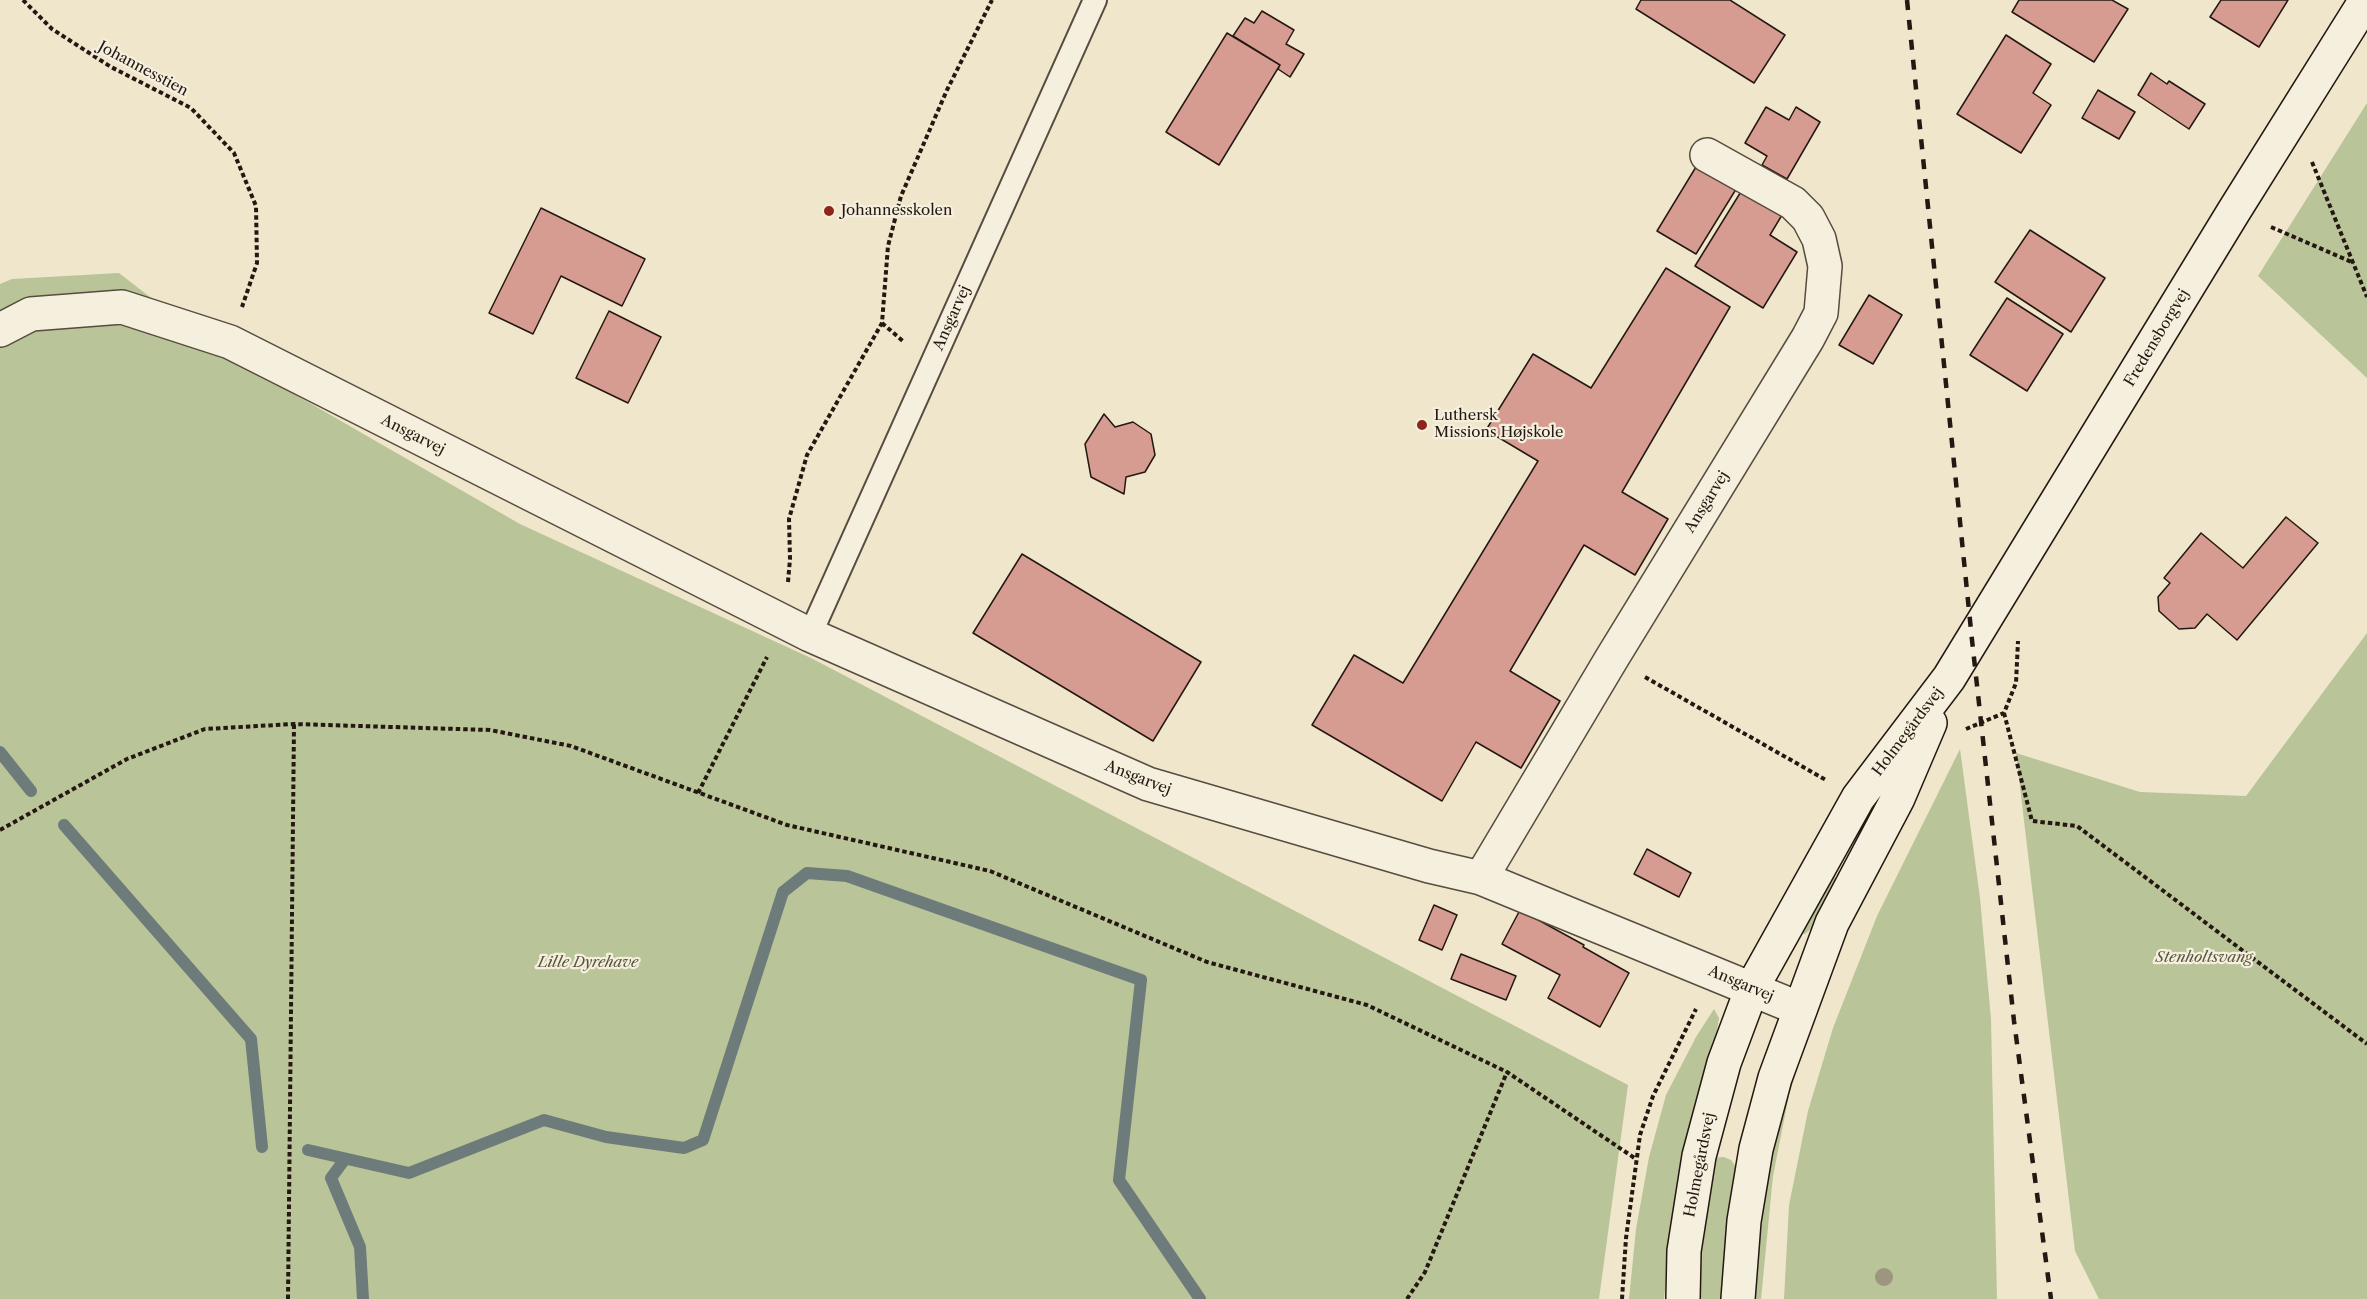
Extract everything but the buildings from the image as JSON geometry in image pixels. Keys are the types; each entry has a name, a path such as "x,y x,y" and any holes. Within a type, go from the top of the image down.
{"street":[{"name":"Fredensborgvej","path":"1949,678 2234,211 2366,0"},
{"name":"Ansgarvej","path":"1481,878 1821,313 1825,266 1820,239 1808,218 1793,203 1707,155"},
{"name":"Ansgarvej","path":"0,330 32,314 122,307 230,342 797,629 1148,784 1418,863 1481,878 1800,1009"},
{"name":"Holmegårdsvej","path":"1683,1299 1684,1251 1699,1156 1724,1063 1752,988 1858,798 1949,678"},
{"name":"Holmegårdsvej","path":"1738,1299 1744,1221 1756,1149 1775,1078 1833,924 1898,798 1949,678"}],"lane":[{"name":"Ansgarvej","path":"797,629 1095,0"}],"path":[{"name":"Johannesstien","path":"22,0 52,29 111,67 191,108 234,153 256,206 257,263 230,342"},
{"path":"698,793 797,629 790,558 789,519 807,455 882,323 888,246 902,196 947,90 992,0"},
{"path":"2293,117 2367,297"},
{"path":"2234,211 2354,263"},
{"path":"2018,640 2016,683 2004,713 2032,821 2077,826 2367,1044"},
{"path":"1612,658 1858,798"},
{"path":"1960,733 2004,713"},
{"path":"288,1299 294,724"},
{"path":"0,830 127,759 205,729 294,724 490,730 571,746 787,825 990,871 1207,962 1367,1005 1507,1072 1636,1159"},
{"path":"1622,1299 1626,1238 1640,1135 1653,1096 1714,973"},
{"path":"1407,1299 1425,1272 1507,1072"}],"green space":[{"path":"2367,103 2367,378 2258,276"},
{"name":"Lille Dyrehave","path":"119,273 221,352 520,524 811,658 1628,1085 1599,1299 0,1299 0,284 12,279"},
{"name":"Stenholtsvang","path":"2367,633 2367,1299 2099,1299 2075,1251 2016,753 2140,792 2246,796"},
{"path":"1960,749 1980,898 1991,1019 1997,1299 1784,1299 1789,1205 1808,1111 1833,1028 1877,916"},
{"path":"1830,871 1835,875 1836,883 1812,928 1805,934 1800,933"},
{"path":"1714,1009 1719,1018 1716,1037 1704,1072 1682,1156 1674,1205 1664,1299 1629,1299 1636,1229 1649,1157 1666,1095 1696,1037"},
{"path":"1809,1031 1789,1095 1773,1176 1761,1299 1750,1299 1775,1109"},
{"path":"1724,1157 1731,1160 1736,1167 1727,1299 1689,1299 1709,1158"}],"waterway":[{"path":"0,752 31,791"},
{"path":"64,825 251,1039 262,1147"},
{"path":"308,1150 409,1173 544,1120 606,1137 684,1148 703,1140 783,892 807,873 847,876 1141,980 1119,1180 1200,1299"},
{"path":"345,1159 331,1178 360,1247 363,1299"}],"railway":[{"path":"1907,0 1972,640 2014,1021 2051,1299"}],"place":[{"name":"Johannesskolen","path":"829,211"},
{"name":"Luthersk Missions Højskole","path":"1422,425"}]}
